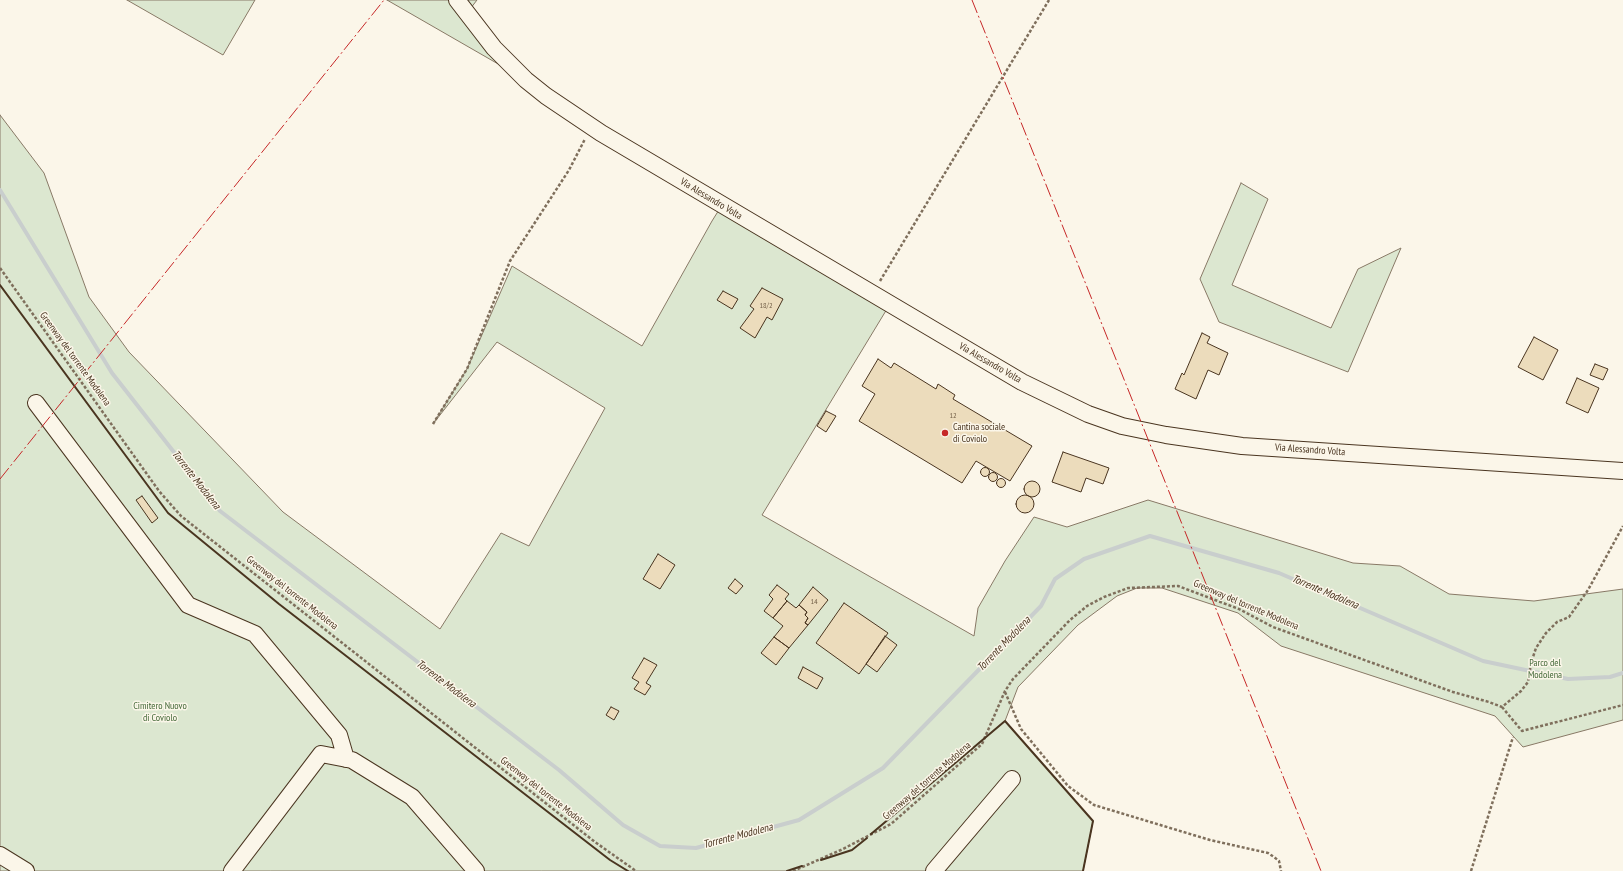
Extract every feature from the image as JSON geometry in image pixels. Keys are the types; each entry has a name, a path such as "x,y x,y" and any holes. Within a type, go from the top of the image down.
{"street":[{"name":"Via Alessandro Volta","path":"457,0 494,48 526,80 546,96 591,126 1028,385 1088,414 1122,426 1166,436 1242,446 1623,470"},
{"path":"36,403 188,605 255,634 339,735 346,759"},
{"path":"232,871 321,754 352,760 412,798 476,871"},
{"path":"934,871 1012,779"},
{"path":"0,854 26,871"}],"path":[{"path":"872,293 1049,0"},
{"path":"433,424 467,369 510,261 569,170 591,126"},
{"name":"Greenway del torrente Modolena","path":"0,268 160,491 181,516 589,837 636,871"},
{"path":"1623,526 1588,590 1569,617 1557,622 1546,633 1536,648 1530,662 1528,682 1521,691 1502,707 1522,731 1623,704"},
{"name":"Greenway del torrente Modolena","path":"793,871 841,850 891,824 982,744 1005,691 1012,679 1070,620 1087,606 1104,597 1128,588 1178,586 1239,609 1273,627 1453,692 1502,707"},
{"path":"1005,691 1012,704 1021,729 1068,786 1094,805 1210,840 1268,853 1279,861 1281,871"},
{"path":"1471,871 1513,737"}],"green space":[{"path":"127,0 255,0 223,55"},
{"path":"387,0 477,0 467,13 526,80"},
{"path":"0,115 44,173 89,297 129,352 283,512 440,629 501,533 529,546 605,408 497,342 433,424 467,369 512,266 642,346 722,205 890,304 762,515 974,636 978,608 1005,561 1034,517 1067,527 1148,500 1353,563 1400,566 1449,594 1534,601 1623,589 1623,720 1523,747 1495,716 1281,646 1238,613 1162,588 1137,588 1117,596 1078,625 1018,687 1005,721 1093,821 1083,871 0,871"},
{"path":"1241,183 1268,199 1232,285 1331,328 1358,269 1401,248 1348,372 1219,322 1200,279"}],"building":[{"path":"762,288 783,299 772,320 767,317 755,338 740,328 754,309 750,306"},
{"path":"723,291 738,299 732,309 717,300"},
{"path":"1202,333 1210,337 1207,343 1228,353 1219,375 1208,370 1196,399 1175,389 1182,373 1184,375"},
{"path":"1534,337 1558,350 1543,380 1518,367"},
{"name":"Cantina sociale di Coviolo","path":"878,359 891,368 894,363 936,389 938,384 955,395 953,399 1032,446 1010,481 976,461 962,483 859,421 875,394 862,386"},
{"path":"1595,364 1608,369 1603,380 1590,375"},
{"path":"1577,378 1599,388 1588,413 1566,403"},
{"path":"826,411 836,416 826,432 817,426"},
{"path":"1063,452 1109,468 1103,484 1086,478 1081,492 1052,482"},
{"path":"985,467 990,472 985,477 980,472"},
{"path":"993,472 998,477 993,482 988,477"},
{"path":"1001,478 1006,483 1001,488 996,483"},
{"path":"1029,481 1035,481 1040,486 1038,495 1035,497 1029,497 1024,492 1024,486"},
{"path":"1025,495 1031,498 1034,504 1031,510 1025,513 1019,510 1016,504 1019,498"},
{"path":"142,496 158,518 152,523 136,500"},
{"path":"658,554 675,565 660,589 643,579"},
{"path":"735,579 743,586 736,594 728,588"},
{"path":"777,585 789,594 785,599 787,601 773,618 764,611 773,599 769,595"},
{"path":"813,587 828,600 808,625 805,623 808,618 805,615 807,612 799,605"},
{"path":"787,601 796,608 799,605 807,612 805,615 808,618 805,623 808,625 789,648 774,637 783,626 773,618"},
{"path":"844,603 888,633 859,674 816,643"},
{"path":"885,636 897,645 877,672 866,664"},
{"path":"774,637 789,648 776,665 761,653"},
{"path":"644,658 657,665 646,683 651,686 645,695 634,689 639,682 632,678"},
{"path":"803,667 823,678 817,689 798,678"},
{"path":"611,707 619,711 614,720 606,715"}],"waterway":[{"name":"Torrente Modolena","path":"0,190 112,373 220,511 559,770 623,825 660,846 696,848 799,820 883,768 1041,606 1055,579 1084,559 1150,536 1279,573 1483,661 1568,679 1610,677 1623,673"}],"wall":[{"path":"0,285 168,513 279,604 610,860 628,871"},
{"path":"871,834 1005,721 1093,821 1083,871"},
{"path":"821,860 852,850 867,838"},
{"path":"787,871 802,866"}],"power":[{"path":"0,479 384,0"},
{"path":"972,0 1321,871"}],"place":[{"name":"Cantina sociale di Coviolo","path":"945,433"}],"park label":[{"name":"Parco del Modolena","path":"1545,668"},
{"name":"Cimitero Nuovo di Coviolo","path":"160,712"}]}
